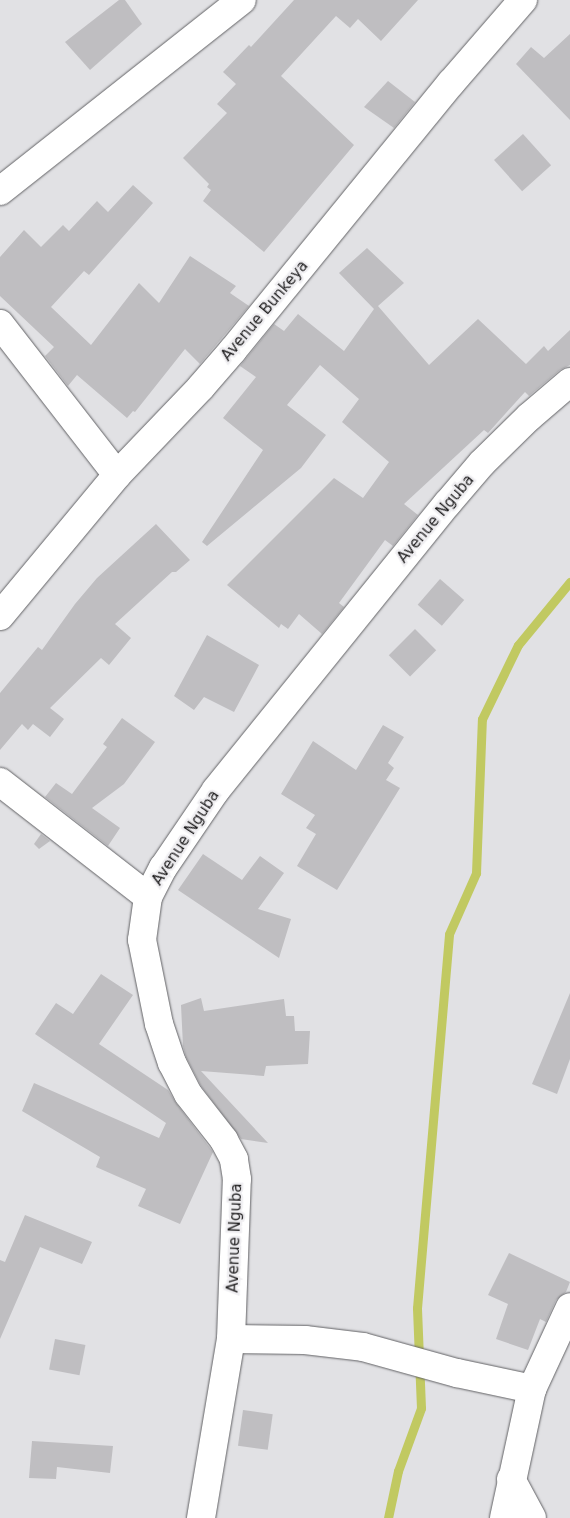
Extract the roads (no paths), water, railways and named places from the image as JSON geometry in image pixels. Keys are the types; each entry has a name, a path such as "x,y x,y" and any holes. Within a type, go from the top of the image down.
{"street":[{"path":"0,191 242,0"},
{"name":"Avenue Bunkeya","path":"0,616 117,475 201,388 451,83 523,0"},
{"path":"0,324 117,475"},
{"name":"Avenue Nguba","path":"201,1518 209,1460 231,1339 237,1178 234,1159 224,1140 188,1094 172,1063 159,1024 142,940 148,898 163,868 216,790 447,504 489,457 529,417 570,382"},
{"path":"0,782 148,898"},
{"path":"504,1518 532,1389 570,1307"},
{"path":"231,1339 305,1340 363,1347 457,1373 532,1389"},
{"path":"511,1479 532,1518"}],"waterway":[{"path":"388,1518 398,1471 421,1408 417,1308 449,934 476,873 482,719 518,645 570,582"}]}
